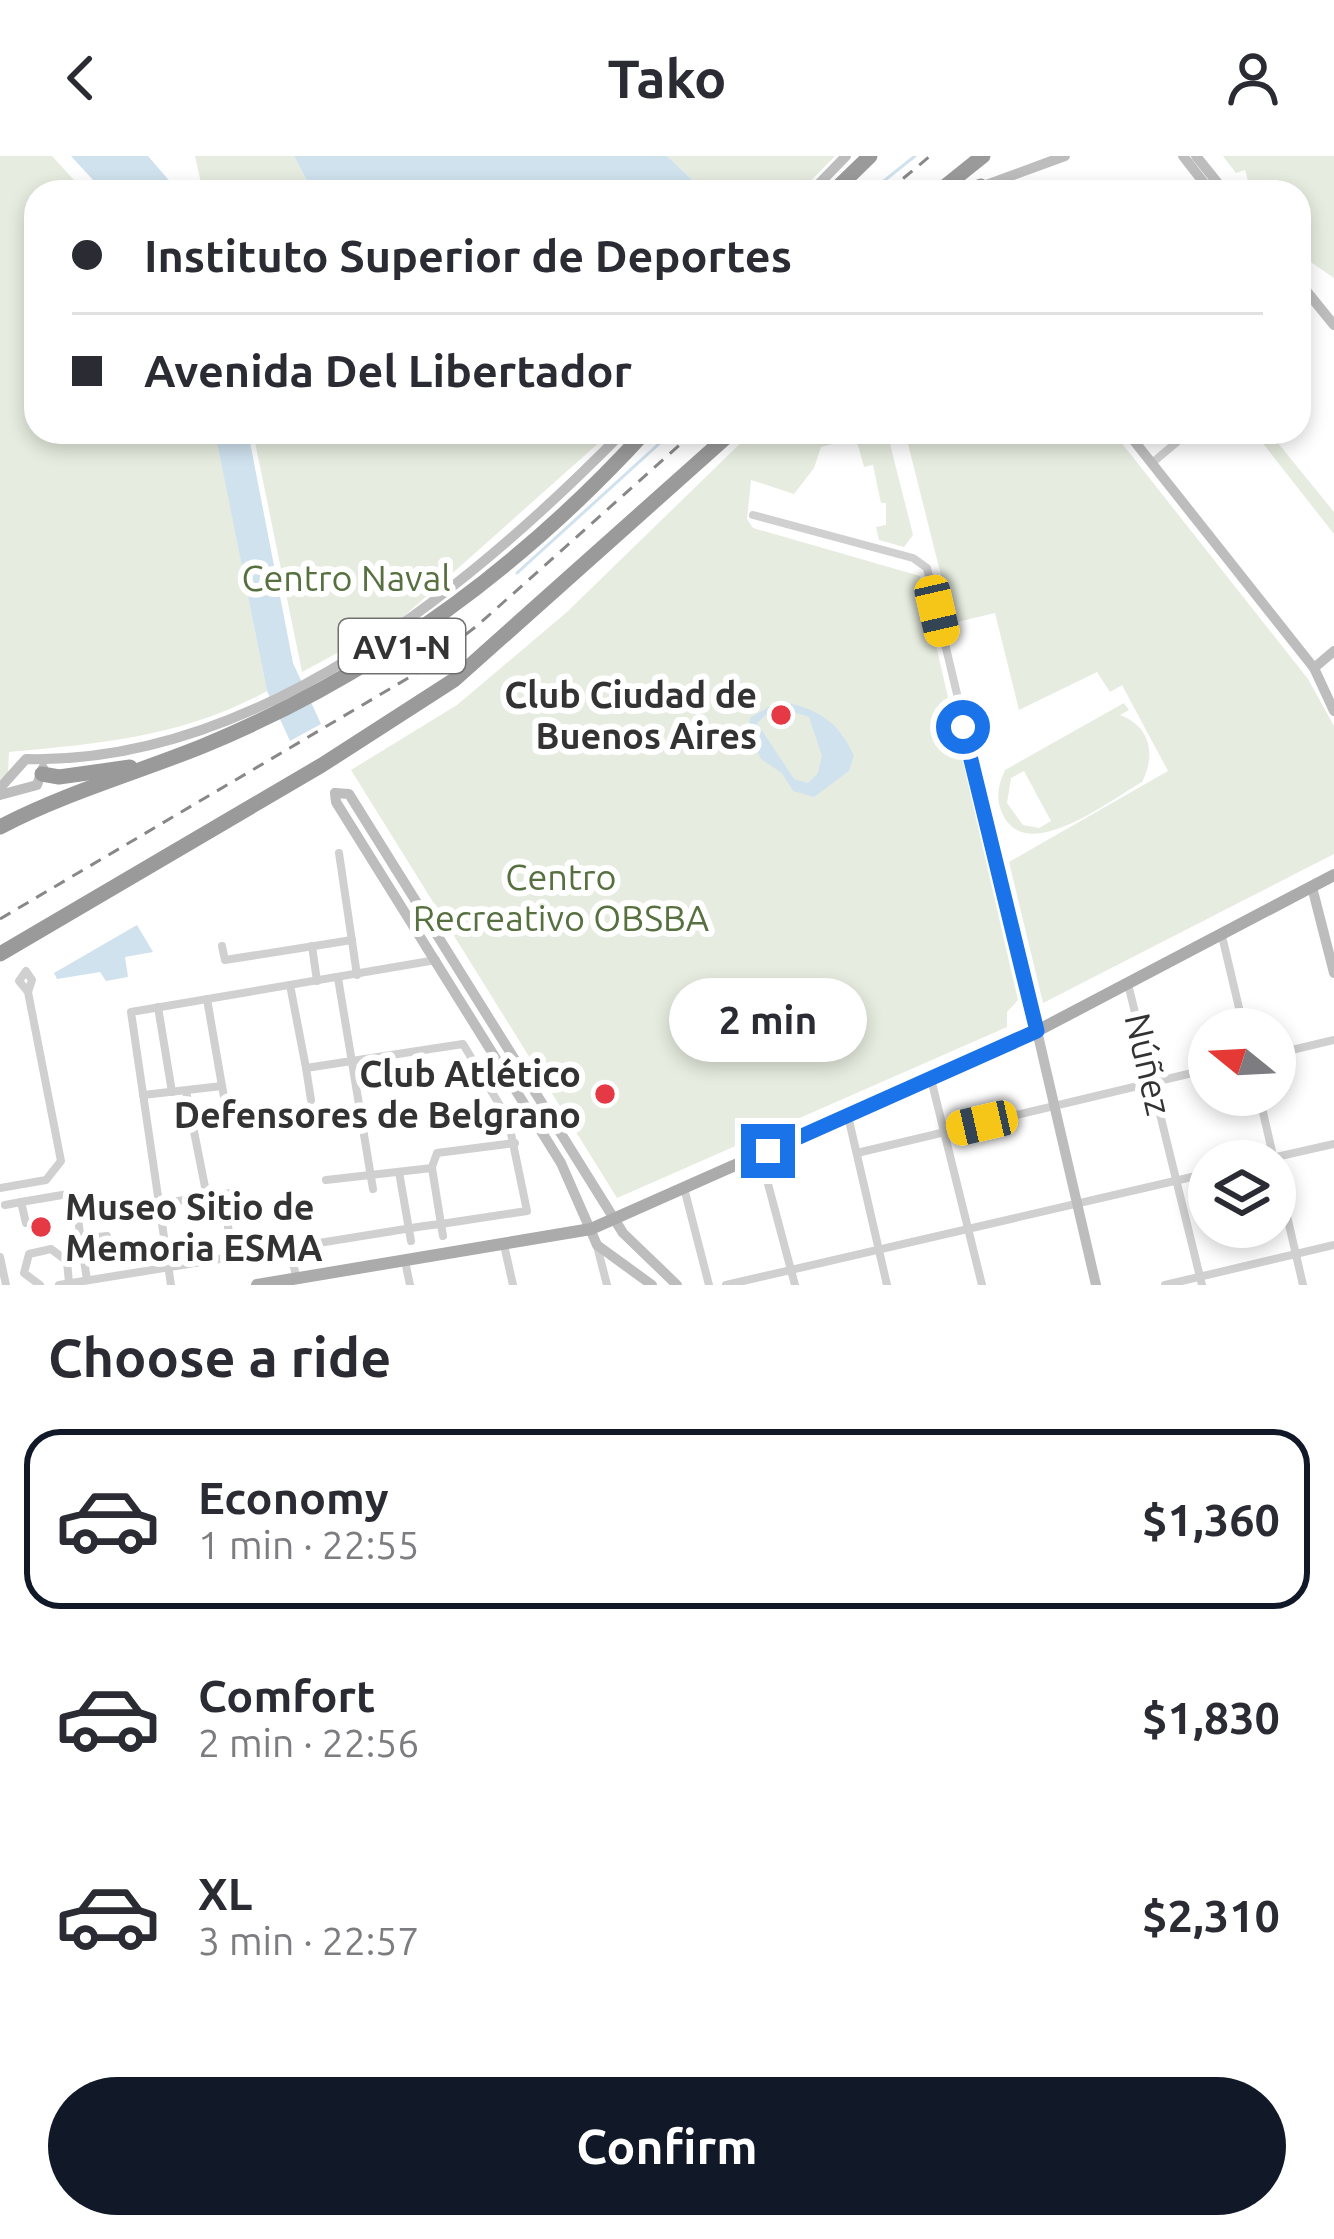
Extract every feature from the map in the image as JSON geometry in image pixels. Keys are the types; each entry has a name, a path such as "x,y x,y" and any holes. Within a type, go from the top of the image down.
{"highway":[{"path":"845,180 870,156"},
{"path":"953,180 983,156"},
{"name":"AV1-N","path":"0,826 151,766 391,652 452,610 632,444"},
{"name":"AV1-N","path":"0,954 322,765 454,680 719,444"},
{"path":"38,768 59,777 151,766"}],"main road":[{"path":"257,1285 591,1229 1037,1031 1334,875"}],"street":[{"path":"823,180 846,156"},
{"path":"1001,180 1065,156"},
{"path":"1183,156 1202,180"},
{"path":"1196,156 1215,180"},
{"path":"1311,297 1334,326"},
{"path":"308,688 442,597 609,444"},
{"path":"1137,444 1314,668 1334,711"},
{"path":"1152,463 1175,444"},
{"path":"753,515 919,560 928,572 1096,1285"},
{"path":"1314,668 1334,651"},
{"path":"0,792 16,764 38,768 56,758 142,748 271,706"},
{"path":"0,792 37,784 38,768"},
{"path":"13,775 26,788"},
{"path":"607,1285 579,1196 436,960 431,940 349,794 335,793 336,802 431,940 632,1245 677,1285"},
{"path":"338,853 357,975"},
{"path":"1312,886 1334,973"},
{"path":"1221,934 1239,1008"},
{"path":"222,946 225,960 352,940"},
{"path":"313,946 317,981"},
{"path":"171,1285 131,1012 436,960"},
{"path":"338,978 373,1189"},
{"name":"Núñez","path":"1128,983 1201,1281"},
{"path":"290,986 311,1100"},
{"path":"0,1188 46,1180 56,1172 60,1155 28,992"},
{"path":"207,999 226,1113"},
{"path":"158,1007 172,1092"},
{"path":"1296,1049 1334,1040"},
{"path":"40,1285 24,1273 24,1263 29,1254 51,1249 67,1261 64,1284 527,1211 508,1119 463,1044 306,1068"},
{"path":"857,1153 1188,1074"},
{"path":"931,1079 982,1285"},
{"path":"143,1095 222,1086"},
{"path":"187,1090 207,1197"},
{"path":"848,1115 887,1285"},
{"path":"443,1236 432,1168 437,1154 515,1143"},
{"path":"1296,1152 1334,1144"},
{"path":"760,1154 796,1285"},
{"path":"326,1180 432,1168"},
{"path":"399,1172 411,1241"},
{"path":"726,1285 1188,1177"},
{"path":"579,1196 585,1188 594,1189"},
{"path":"684,1188 709,1285"},
{"path":"158,1204 237,1192"},
{"path":"4,1205 74,1193 87,1280"},
{"path":"221,1195 234,1258"},
{"path":"21,1202 26,1223"},
{"path":"81,1240 107,1236"},
{"path":"504,1245 513,1285"},
{"path":"597,1245 652,1285"},
{"path":"615,1254 627,1255 632,1245"},
{"path":"1165,1285 1201,1281 1334,1245"},
{"path":"289,1248 304,1280"},
{"path":"1295,1248 1304,1285"},
{"path":"0,1257 6,1285"},
{"path":"405,1261 410,1285"}],"green space":[{"path":"0,156 52,156 74,180 24,180 24,444 218,444 267,691 174,728 9,752 8,773 0,780"},
{"path":"195,156 294,156 307,180 200,180"},
{"path":"667,156 835,156 812,180 692,180"},
{"path":"1223,156 1334,156 1334,278 1311,262 1311,180 1248,180 1245,170 1236,173"},
{"name":"Centro Naval","path":"255,444 598,444 402,618 302,672"},
{"name":"Centro Recreativo OBSBA","path":"740,444 833,444 821,447 814,468 794,494 751,480 747,519 753,528 920,576 1018,1000 1007,1012 1007,1027 617,1198 351,770 457,705 567,612"},
{"path":"858,444 890,444 913,535 904,547 879,540 876,527 886,525 886,503 881,503 873,465 864,467"},
{"path":"908,444 1122,444 1308,679 1334,726 1334,854 1043,1003 1009,862 1168,771 1122,685 1110,692 1097,672 1019,710 995,613 953,623"},
{"path":"1263,444 1279,444 1334,512 1334,534"},
{"path":"1124,703 1129,710 1120,715 1138,727 1148,743 1149,762 1142,782 1049,832 1030,834 1015,829 1003,815 998,792 1005,770","holes":["1024,771 1051,821 1039,828 1023,825 1007,803 1011,778"]}],"water":[{"path":"71,156 148,156 169,180 93,180"},
{"path":"294,156 667,156 692,180 307,180"},
{"path":"217,444 250,444 293,663 321,724 290,741 267,691"},
{"path":"779,701 815,712 848,744 854,756 849,771 814,797 793,791 782,773 761,759 749,733 750,718","holes":["776,706 809,717 822,756 818,773 808,783 794,779 757,723"]},
{"path":"137,925 153,952 125,957 128,977 106,981 100,972 57,979 54,973"}],"waterway":[{"path":"885,180 915,156"},
{"path":"517,573 659,444"}],"railway":[{"path":"901,180 930,156"},
{"path":"0,919 415,674 478,625 681,444"}],"place":[{"name":"Club Ciudad de Buenos Aires","path":"781,715"},
{"name":"Club Atlético Defensores de Belgrano","path":"605,1094"},
{"name":"Museo Sitio de Memoria ESMA","path":"41,1227"}],"route":[{"path":"768,1151 1037,1031 963,727"}]}
